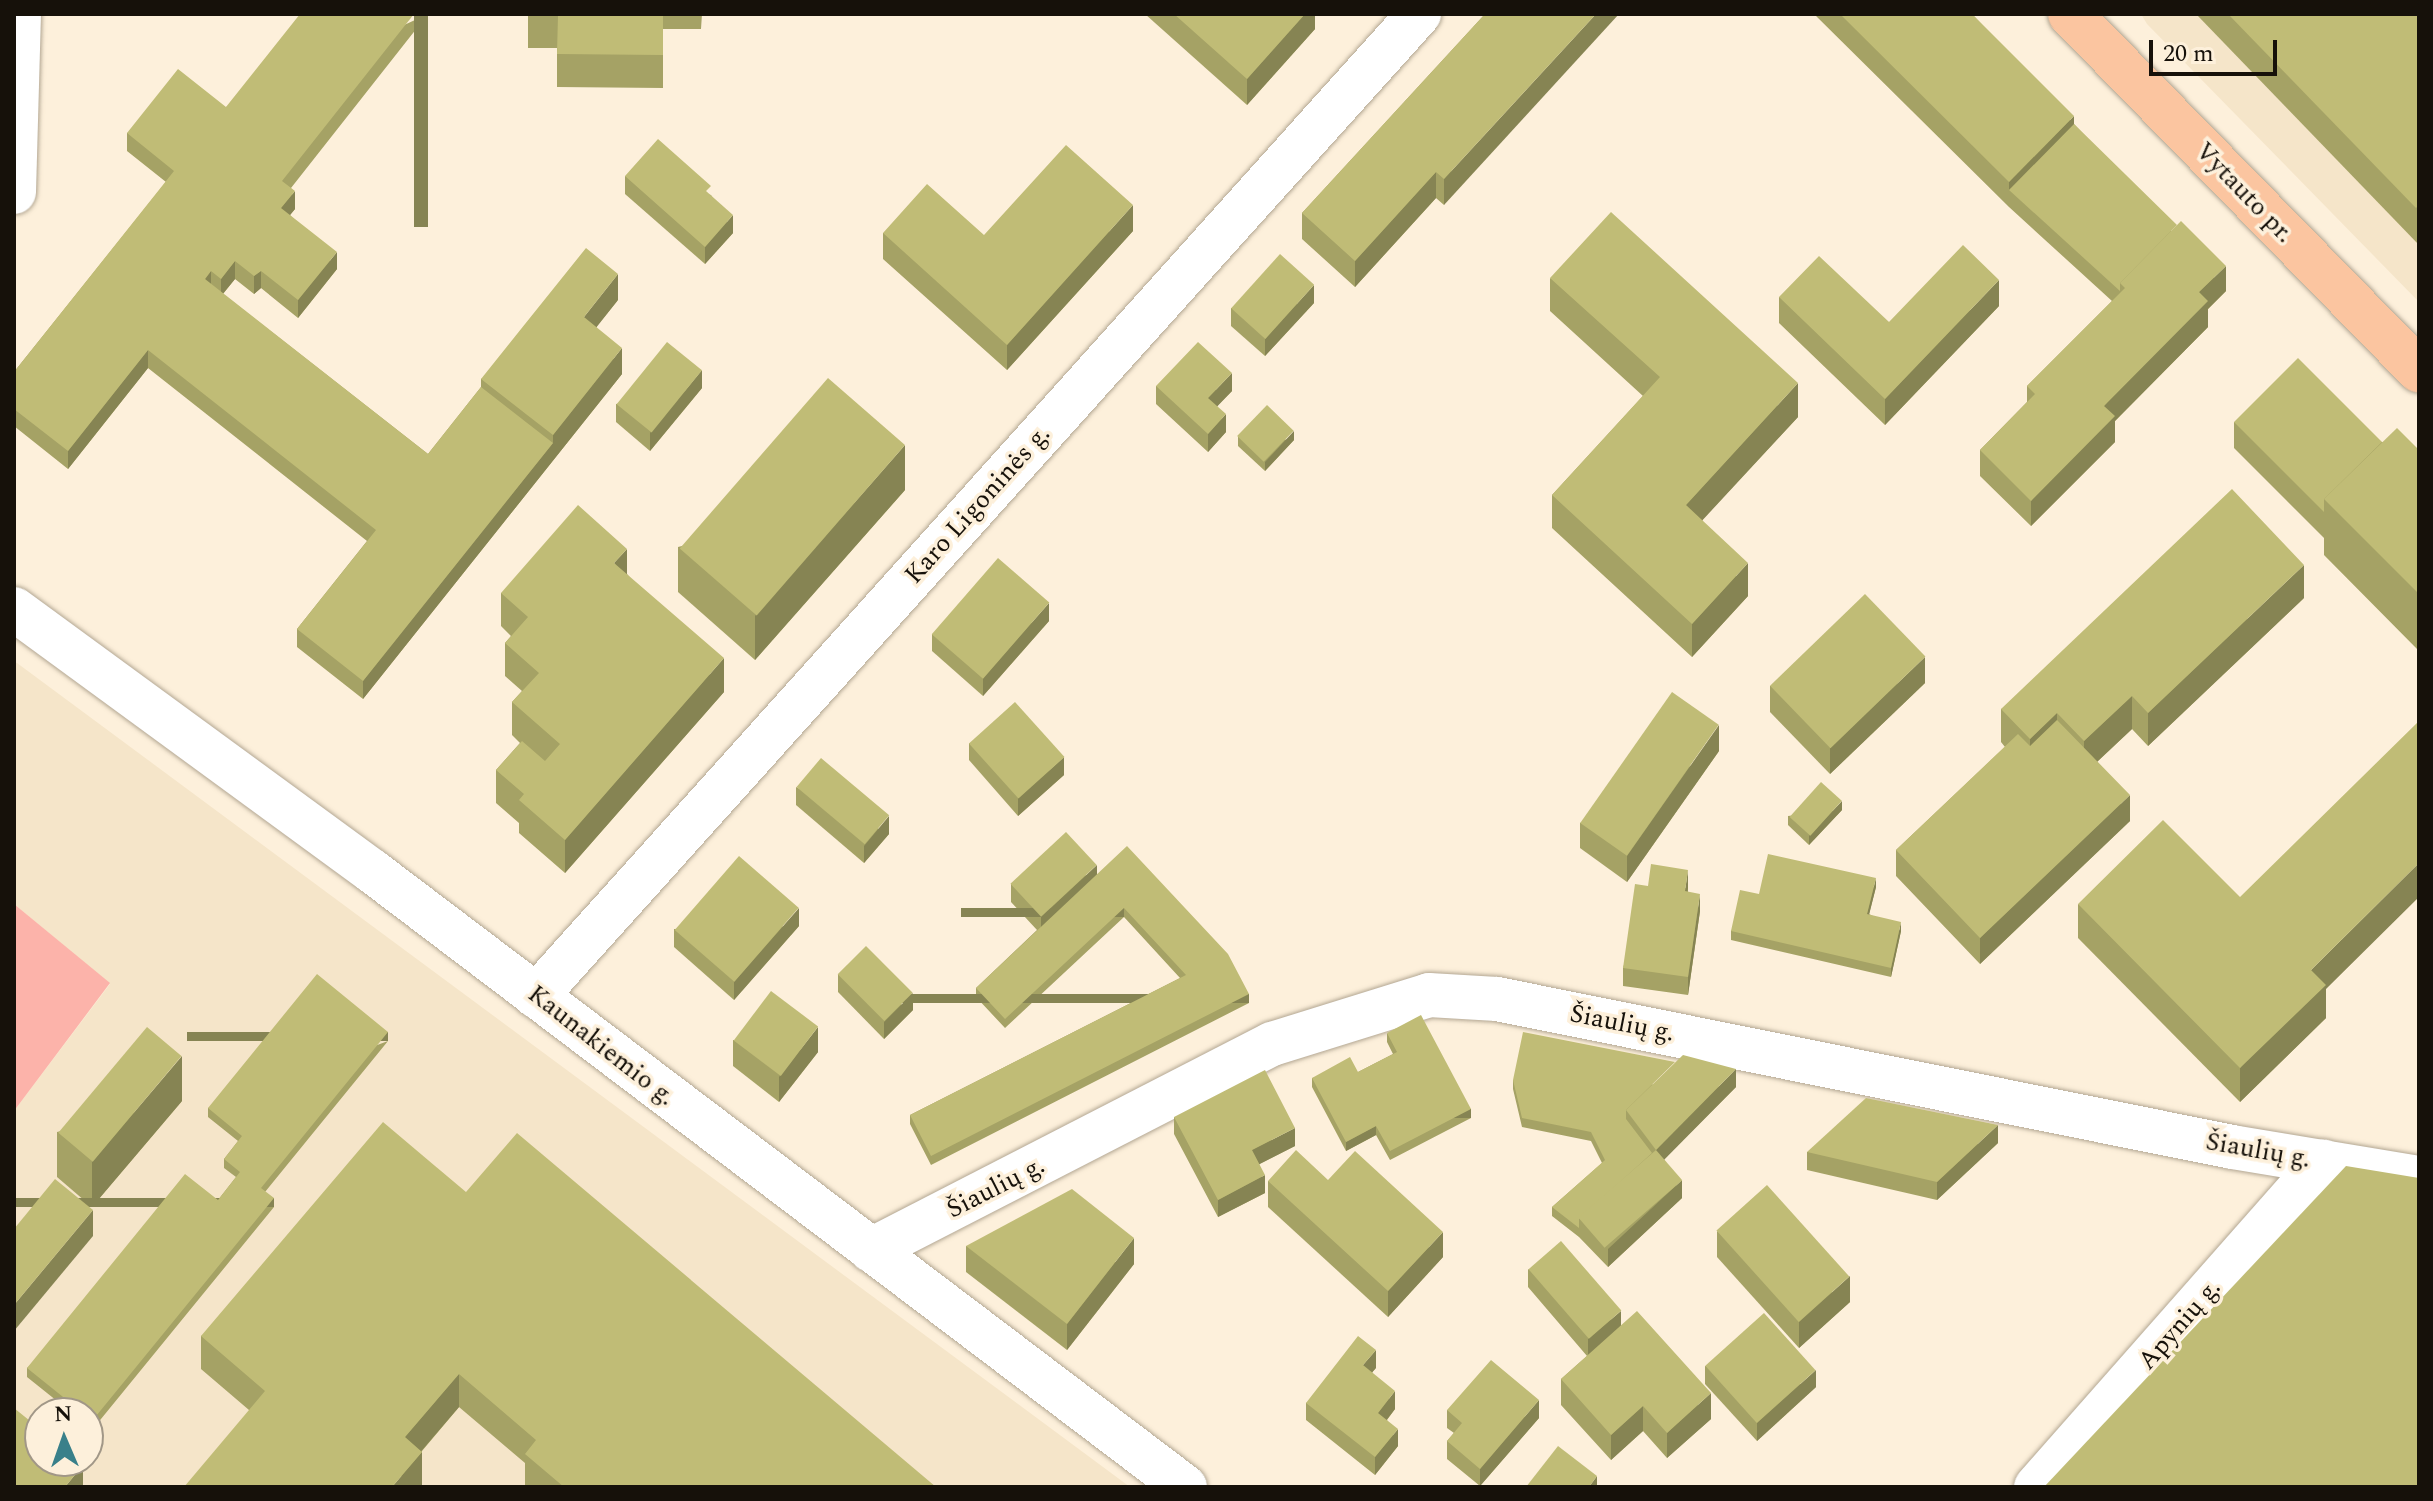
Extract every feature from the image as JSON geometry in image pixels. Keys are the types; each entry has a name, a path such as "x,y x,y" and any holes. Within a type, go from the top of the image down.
{"main road":[{"name":"Vytauto pr.","path":"2070,14 2419,371"}],"street":[{"path":"14,192 19,14"},
{"name":"Karo Ligoninės g.","path":"536,996 1419,14"},
{"name":"Kaunakiemio g.","path":"14,609 536,996 1185,1487"},
{"name":"Šiaulių g.","path":"871,1250 1272,1044 1429,995 1497,999 2323,1162 2419,1178"},
{"name":"Apynių g.","path":"2036,1487 2323,1162"}],"shaded area":[{"path":"2141,14 2419,14 2419,302 2147,24"},
{"path":"14,662 1130,1487 14,1487 14,1111 110,984 14,904"},
{"path":"14,904 110,983 14,1111"}],"building":[{"path":"300,14 414,14 282,181 295,191 281,208 337,252 298,300 261,271 254,276 235,261 221,279 211,271 205,279 428,454 481,387 553,443 363,681 297,629 376,530 148,350 68,451 14,409 14,372 174,171 127,133 178,69 226,107"},
{"path":"528,14 663,14 663,55 557,54 558,15"},
{"path":"1174,14 1305,14 1247,79"},
{"path":"1485,14 1596,14 1444,179 1436,172 1355,261 1302,213"},
{"path":"1840,14 1972,14 2074,116 2009,182"},
{"path":"2228,14 2419,14 2419,205 2416,208"},
{"path":"2074,124 2177,225 2120,283 2120,291 2009,190"},
{"path":"658,139 711,186 706,191 733,215 705,247 625,176"},
{"path":"1066,145 1133,205 1007,345 883,233 927,184 984,235"},
{"path":"1611,212 1798,383 1686,505 1748,563 1692,624 1552,495 1660,377 1550,278"},
{"path":"2181,221 2226,266 2199,292 2208,301 2104,406 2115,416 2031,501 1980,450 2035,394 2027,386 2125,288 2120,283"},
{"path":"1963,245 1999,280 1885,399 1779,297 1819,256 1889,322"},
{"path":"586,248 618,274 584,317 622,348 553,435 481,379"},
{"path":"1280,254 1314,285 1265,339 1231,308"},
{"path":"667,342 702,370 652,432 617,404"},
{"path":"1198,342 1232,373 1208,398 1226,414 1208,434 1156,386"},
{"path":"2298,358 2382,442 2324,499 2324,512 2234,422"},
{"path":"828,378 905,445 757,615 680,549"},
{"path":"1267,405 1294,431 1264,462 1237,436"},
{"path":"2397,428 2419,450 2419,594 2324,499"},
{"path":"2232,489 2304,565 2148,713 2132,696 2084,741 2057,713 2030,739 2001,709"},
{"path":"578,505 627,549 614,563 724,658 565,840 519,800 524,794 496,770 522,741 545,761 560,744 512,702 539,673 505,643 528,617 501,593"},
{"path":"998,558 1049,603 983,679 932,634"},
{"path":"1865,594 1925,657 1830,748 1770,686"},
{"path":"1672,692 1719,725 1627,856 1580,823"},
{"path":"1015,702 1065,757 1018,798 969,743"},
{"path":"2057,720 2130,795 1980,938 1896,850 2018,734 2030,746"},
{"path":"2419,721 2419,863 2311,970 2326,985 2240,1068 2078,904 2163,820 2240,897"},
{"path":"821,758 889,815 865,844 797,787"},
{"path":"1821,782 1842,801 1810,836 1790,817"},
{"path":"1066,832 1097,865 1041,917 1010,884"},
{"path":"1127,846 1228,954 1249,994 931,1156 910,1115 1186,975 1124,908 1005,1019 976,988"},
{"path":"1768,854 1876,878 1867,914 1901,922 1891,968 1731,931 1740,890 1759,894"},
{"path":"739,856 799,908 734,982 675,930"},
{"path":"1651,864 1688,870 1685,891 1700,894 1688,977 1623,968 1635,884 1648,886"},
{"path":"866,946 913,993 884,1021 838,974"},
{"path":"317,974 388,1032 261,1188 274,1198 104,1406 104,1397 63,1397 27,1368 185,1174 218,1200 240,1172 224,1159 242,1136 208,1108"},
{"path":"771,991 818,1027 781,1076 734,1041"},
{"path":"1421,1015 1471,1109 1390,1151 1376,1126 1346,1142 1312,1078 1350,1057 1358,1072 1397,1052 1387,1033"},
{"path":"147,1027 181,1056 93,1162 58,1133"},
{"path":"1523,1032 1675,1062 1626,1110 1626,1119 1652,1153 1579,1219 1579,1228 1552,1207 1605,1160 1591,1132 1522,1118 1513,1080"},
{"path":"1683,1055 1736,1069 1656,1150 1626,1110"},
{"path":"1265,1070 1295,1128 1252,1150 1265,1175 1218,1200 1174,1117"},
{"path":"1866,1098 1998,1125 1937,1182 1807,1152"},
{"path":"383,1122 466,1192 517,1133 936,1487 564,1487 525,1454 536,1440 459,1374 405,1437 422,1452 392,1487 184,1487 265,1391 201,1336"},
{"path":"1296,1150 1328,1180 1355,1151 1443,1232 1388,1291 1268,1181"},
{"path":"1656,1150 1682,1180 1605,1248 1578,1218"},
{"path":"2346,1166 2419,1178 2419,1487 2044,1487"},
{"path":"55,1179 93,1210 14,1305 14,1229"},
{"path":"1767,1185 1849,1276 1799,1322 1716,1231"},
{"path":"1072,1189 1134,1238 1067,1324 966,1246"},
{"path":"1561,1241 1621,1310 1589,1339 1529,1269"},
{"path":"1637,1311 1711,1393 1667,1433 1643,1406 1611,1435 1561,1379"},
{"path":"1764,1313 1816,1370 1757,1423 1705,1366"},
{"path":"1358,1336 1376,1350 1363,1365 1395,1391 1378,1413 1398,1429 1375,1457 1306,1403"},
{"path":"1491,1360 1539,1400 1480,1469 1447,1441 1462,1423 1447,1410"},
{"path":"14,1408 24,1416 24,1477 73,1477 65,1487 14,1487"},
{"path":"1558,1446 1597,1476 1589,1487 1526,1487"}]}
